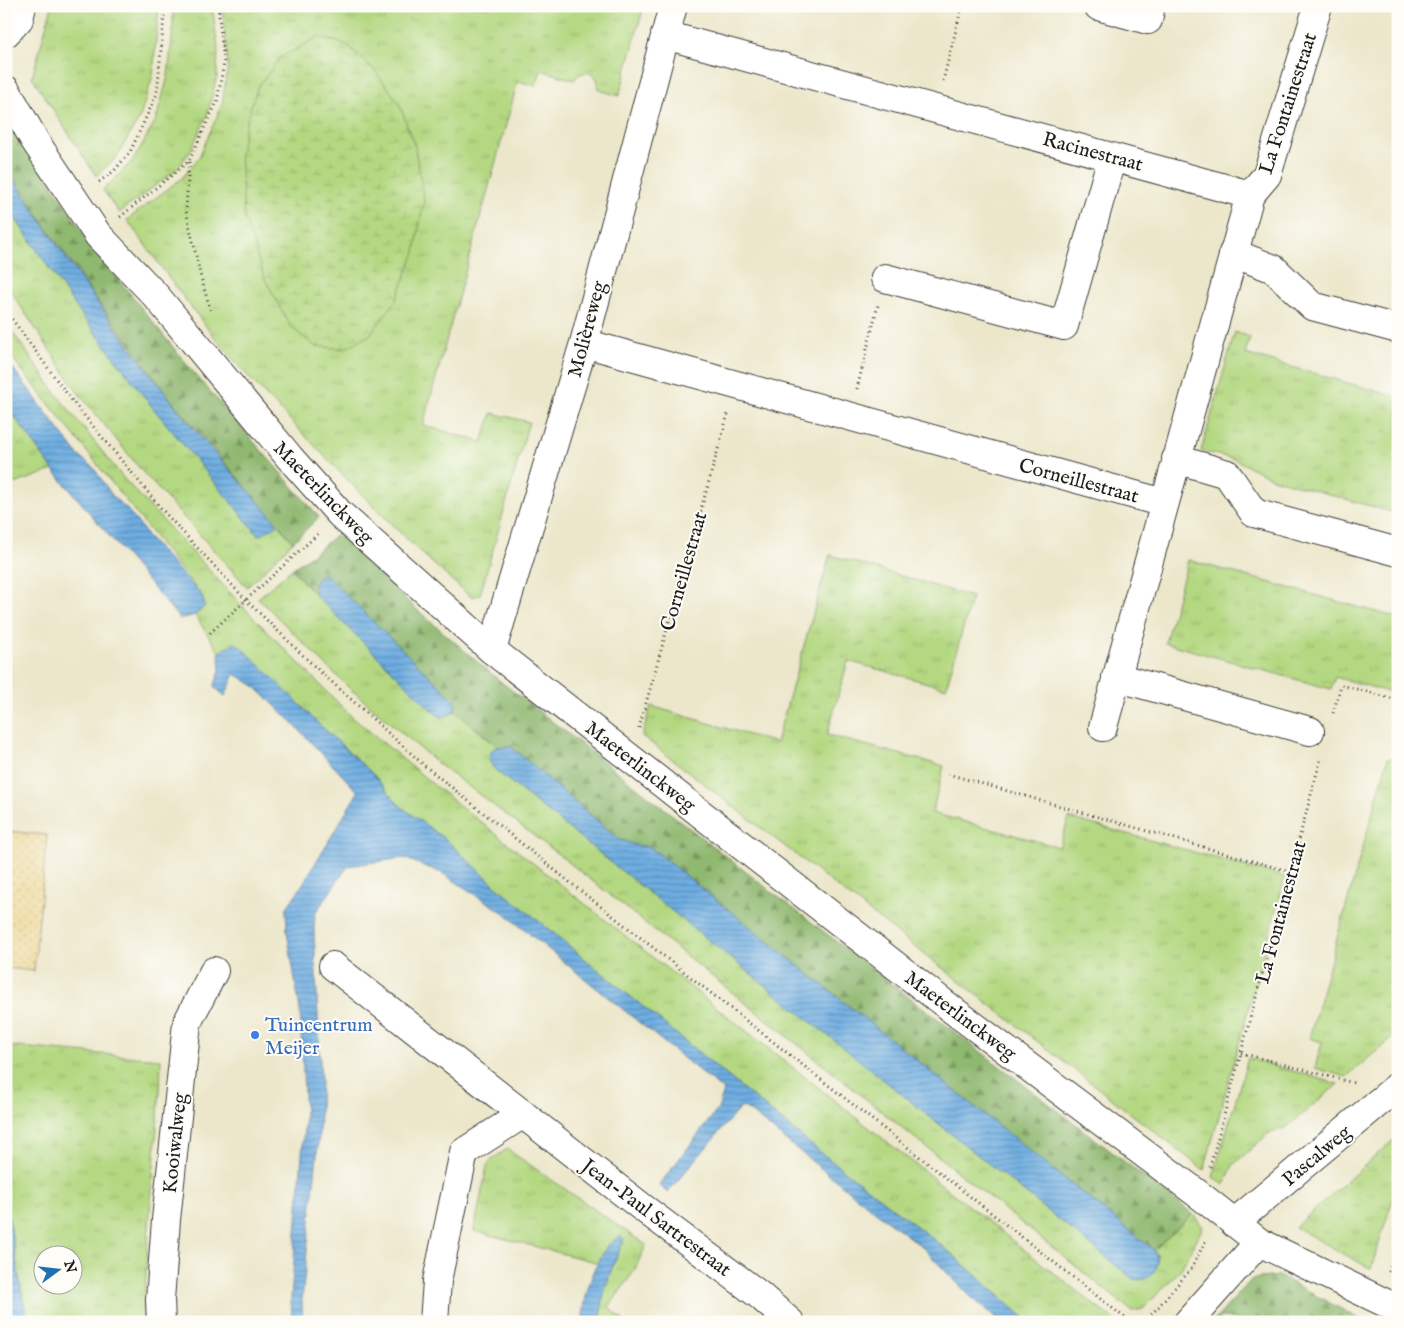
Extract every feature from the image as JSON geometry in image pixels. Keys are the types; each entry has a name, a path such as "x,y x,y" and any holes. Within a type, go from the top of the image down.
{"street":[{"path":"6,33 19,19 22,6"},
{"name":"Molièreweg","path":"492,650 584,343 673,6"},
{"path":"1098,6 1148,20 1151,6"},
{"name":"La Fontainestraat","path":"1103,727 1250,195 1268,175 1318,6"},
{"name":"Racinestraat","path":"665,35 1250,195"},
{"name":"Maeterlinckweg","path":"6,90 35,141 98,235 157,297 290,458 340,514 492,650 946,1005 1259,1242 1398,1309"},
{"path":"885,278 1064,326 1112,157"},
{"path":"1233,253 1274,269 1312,306 1398,329"},
{"name":"Corneillestraat","path":"584,343 1164,503"},
{"path":"1176,460 1227,474 1254,513 1398,552"},
{"path":"1116,677 1321,734"},
{"name":"Jean-Paul Sartrestraat","path":"334,966 643,1208 758,1294 790,1322"},
{"name":"Kooiwalweg","path":"161,1322 160,1300 166,1220 187,1023 214,970"},
{"name":"Pascalweg","path":"1234,1223 1394,1089"},
{"path":"434,1322 437,1281 464,1152 523,1114"},
{"path":"1188,1322 1259,1242"}],"path":[{"path":"74,200 114,171 130,152 157,94 165,6"},
{"path":"211,315 186,210 189,161 217,102 224,63 218,6"},
{"path":"936,108 962,6"},
{"path":"98,235 189,161"},
{"path":"850,416 885,278"},
{"path":"6,311 93,428 165,513 246,600 313,665 425,766 572,884 1130,1322"},
{"name":"Corneillestraat","path":"631,758 736,384"},
{"path":"210,633 340,514"},
{"name":"La Fontainestraat","path":"1202,1197 1291,872 1321,734 1341,685 1398,700"},
{"path":"948,774 1291,872"},
{"path":"1242,1053 1394,1089"},
{"path":"1145,1322 1191,1269 1207,1238 1234,1223"}],"green space":[{"path":"52,6 159,6 153,75 140,117 116,158 96,176 32,77"},
{"path":"173,6 212,6 218,48 217,77 207,115 190,152 176,170 119,213 103,190 134,159 156,120 168,76 173,29"},
{"path":"222,6 644,6 619,96 599,90 597,78 587,72 579,74 574,80 541,70 536,86 518,81 423,425 482,442 492,413 529,422 480,595 471,597 430,561 259,388 176,288 127,220 183,177 199,157 222,105 228,64"},
{"path":"318,37 346,44 373,68 399,103 415,147 424,200 415,252 396,300 370,335 344,349 315,346 291,327 265,279 244,216 240,154 246,124 257,88 280,58"},
{"path":"6,112 88,241 188,366 319,517 293,542 175,405 94,296 23,193 6,166"},
{"path":"6,205 78,310 153,408 258,534 263,534 278,524 293,542 247,587 141,470 77,391 6,284"},
{"path":"6,323 58,396 125,480 254,618 350,715 435,786 1116,1322 1029,1322 946,1249 820,1152 496,886 446,840 399,805 373,774 322,727 240,646 235,643 219,652 195,615 205,606 202,596 6,350"},
{"path":"1235,332 1250,337 1245,354 1398,397 1398,514 1272,478 1234,459 1201,451"},
{"path":"6,405 53,470 6,485"},
{"path":"337,534 415,608 500,681 773,893 1193,1214 1154,1250 650,847 620,840 510,746 498,747 455,711 456,706 324,573 315,584 318,598 292,569"},
{"path":"830,555 972,597 946,688 848,661 827,735 944,766 932,813 1059,847 1069,818 1285,877 1204,1170 642,736 651,706 776,743"},
{"path":"1188,560 1398,618 1398,693 1335,677 1331,689 1165,643"},
{"path":"292,569 318,598 448,716 455,711 498,747 494,748 494,769 745,968 1158,1256 1154,1250 1193,1214 1203,1227 1181,1269 1143,1309 1132,1311 566,860 436,762 347,686 258,598"},
{"path":"1388,758 1398,760 1398,1033 1346,1077 1315,1068 1322,1042 1309,1038"},
{"path":"6,1046 161,1059 143,1322 27,1322 6,1202"},
{"path":"1248,1058 1338,1084 1287,1127 1268,1134 1233,1165 1224,1185 1213,1177"},
{"path":"1398,1136 1398,1182 1371,1269 1295,1227"},
{"path":"507,1149 646,1245 634,1271 609,1307 625,1322 601,1322 605,1290 624,1239 607,1246 599,1263 474,1231 487,1166 490,1161"},
{"path":"1279,1276 1360,1319 1360,1322 1238,1322 1235,1319 1221,1317 1218,1322 1213,1322 1252,1279"}],"sand":[{"path":"6,831 47,835 34,971 6,968"}],"water":[{"path":"6,166 25,197 108,317 186,420 278,524 263,534 258,535 153,408 78,310 6,204"},
{"path":"6,359 79,456 93,467 114,498 126,508 147,536 202,596 205,606 195,615 180,619 53,470 6,405"},
{"path":"324,573 455,701 455,711 443,717 437,715 318,598 314,590 314,584"},
{"path":"235,643 373,774 399,805 446,840 496,886 820,1152 946,1249 1029,1322 1001,1322 971,1297 921,1246 744,1107 739,1109 668,1192 659,1185 718,1109 724,1091 501,911 442,873 404,858 348,866 315,914 314,930 321,1082 319,1136 302,1300 303,1322 292,1322 291,1298 305,1115 300,1010 287,932 286,909 358,792 287,717 253,685 235,674 225,696 214,687 220,671 219,652"},
{"path":"510,746 620,840 650,847 1154,1250 1157,1262 1154,1272 1145,1279 1133,1279 494,769 490,763 489,756 494,748"},
{"path":"6,1202 27,1322 6,1322"},
{"path":"620,1236 624,1239 605,1290 601,1322 582,1322 586,1295 594,1269 607,1246"}],"place":[{"name":"Tuincentrum Meijer","path":"255,1035"}]}
